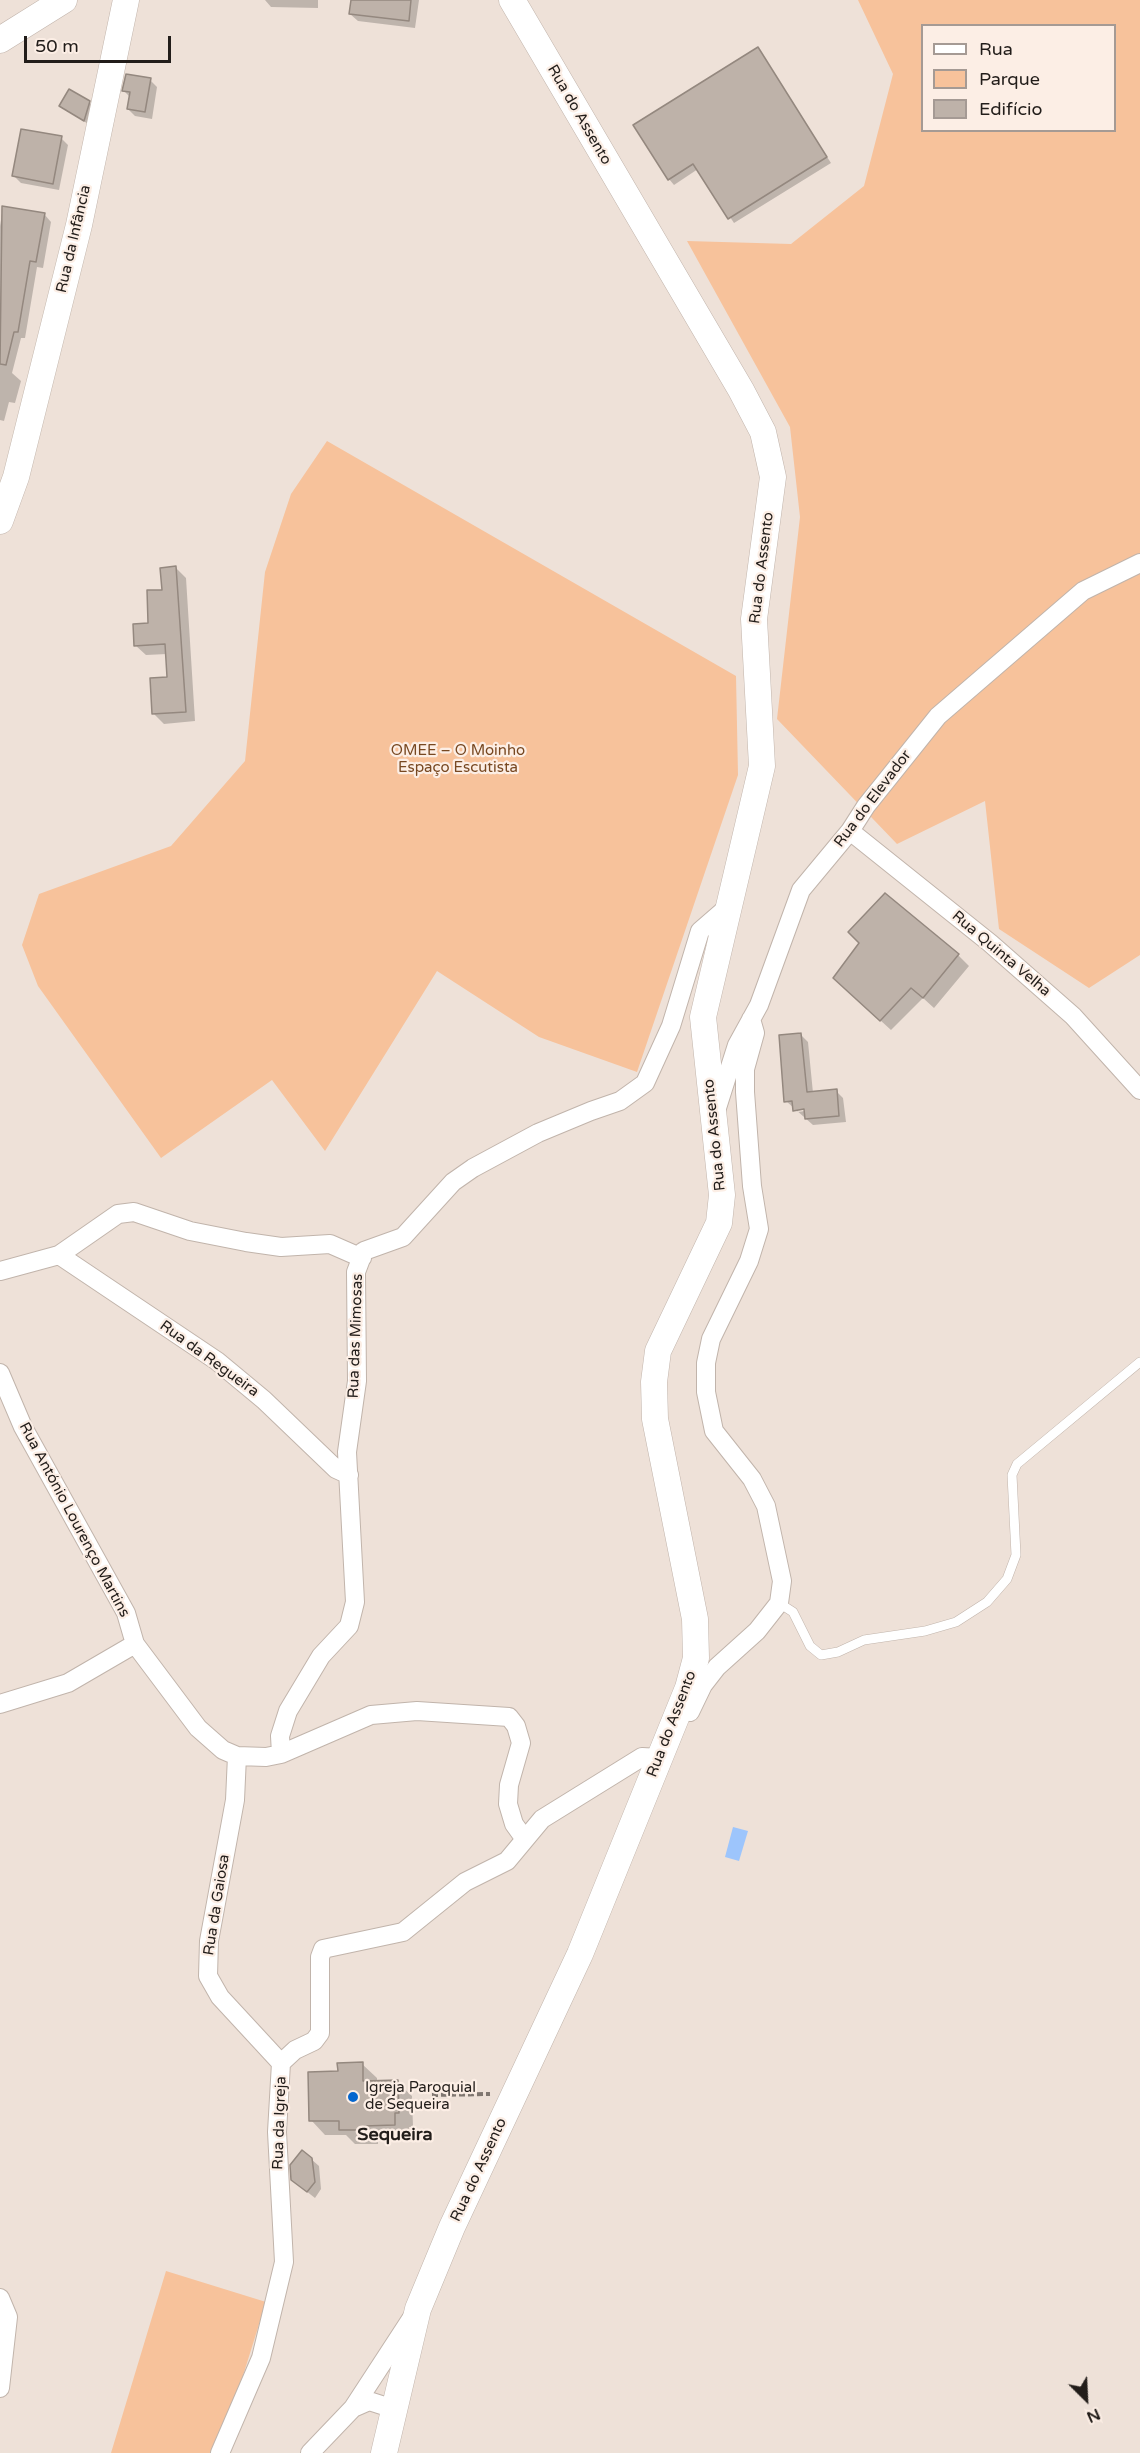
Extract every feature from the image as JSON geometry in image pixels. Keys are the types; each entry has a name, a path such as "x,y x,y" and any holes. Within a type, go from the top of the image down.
{"street":[{"path":"0,40 64,0"},
{"name":"Rua da Infância","path":"0,520 8,476 79,225 126,0"},
{"name":"Rua do Assento","path":"384,2453 418,2309 452,2227 580,1954 688,1688 696,1658 694,1619 655,1419 654,1382 658,1351 719,1223 722,1195 704,1017 762,766 754,619 773,477 763,432 741,390 512,0"},
{"name":"Rua do Elevador","path":"714,1118 736,1045 759,1005 801,890 850,831 866,806 938,716 1083,591 1140,563"},
{"name":"Rua Quinta Velha","path":"850,831 990,943 1073,1016 1140,1090"},
{"name":"Rua das Mimosas","path":"281,1754 280,1736 288,1711 321,1656 349,1626 355,1602 347,1452 357,1381 356,1272 364,1251 403,1237 453,1182 474,1168 538,1133 591,1110 620,1101 645,1083 671,1026 700,931 730,905"},
{"path":"662,1752 679,1737 703,1685 717,1666 757,1631 779,1603 782,1581 766,1506 752,1479 714,1431 706,1392 706,1364 711,1339 749,1261 759,1229 752,1186 745,1092 745,1069 755,1033 752,1018"},
{"path":"0,1271 59,1255 118,1214 135,1212 201,1233 281,1247 330,1244 362,1258"},
{"name":"Rua da Regueira","path":"59,1255 217,1361 264,1400 336,1469 349,1475"},
{"name":"Rua António Lourenço Martins","path":"0,1373 23,1427 126,1613 135,1644 198,1728 223,1750 237,1756"},
{"path":"0,1704 68,1683 135,1644"},
{"path":"237,1756 266,1757 281,1754 371,1715 417,1712 509,1717 516,1726 521,1743 509,1785 508,1804 514,1824 524,1838"},
{"name":"Rua da Igreja","path":"220,2453 261,2358 284,2262 277,2132 281,2063 295,2050 314,2041 320,2033 320,1957 323,1949 404,1932 465,1882 507,1861 542,1819 642,1757 662,1752"},
{"name":"Rua da Gaiosa","path":"237,1756 235,1800 209,1941 208,1976 220,1997 281,2063"},
{"path":"0,2298 8,2317 0,2388"},
{"path":"310,2453 353,2408 418,2309"},
{"path":"353,2408 369,2401 394,2409"}],"lane":[{"path":"779,1603 792,1612 810,1646 821,1655 838,1652 864,1640 925,1631 956,1622 987,1602 1007,1579 1016,1556 1012,1475 1017,1464 1140,1362"}],"path":[{"path":"432,2095 515,2094"}],"green space":[{"path":"858,0 1140,0 1140,955 1089,988 999,929 985,801 897,844 777,719 800,517 790,427 687,241 791,244 864,186 893,74"},
{"name":"OMEE – O Moinho Espaço Escutista","path":"327,441 736,676 738,775 637,1072 539,1037 437,971 325,1151 272,1080 161,1158 38,986 22,945 39,894 171,846 245,761 265,572 291,494"},
{"path":"166,2271 266,2302 226,2430 215,2453 111,2453"}],"water":[{"path":"733,1827 748,1831 739,1861 725,1857"}],"building":[{"path":"351,0 411,0 409,21 349,14"},
{"path":"758,47 827,157 728,219 693,164 668,180 633,125"},
{"path":"126,74 151,78 145,112 127,109 130,92 122,91"},
{"path":"69,89 90,101 84,121 59,106"},
{"path":"21,129 62,136 53,184 12,176"},
{"path":"2,206 45,213 36,262 30,261 18,332 14,332 6,365 0,364"},
{"path":"176,566 186,712 152,714 150,678 167,677 165,644 134,646 133,624 148,623 147,590 162,590 160,568"},
{"path":"885,893 959,954 923,998 911,988 880,1021 833,978 859,943 848,932"},
{"path":"801,1033 807,1092 837,1089 839,1116 805,1119 804,1109 793,1111 792,1101 784,1102 779,1035"},
{"name":"Igreja Paroquial de Sequeira","path":"363,2062 363,2081 398,2080 399,2113 395,2113 395,2125 364,2126 364,2130 339,2130 339,2121 309,2121 308,2072 338,2071 337,2063"},
{"path":"302,2150 312,2158 315,2182 307,2192 291,2180 290,2165"}],"place":[{"name":"Igreja Paroquial de Sequeira","path":"353,2097"}],"district":[{"name":"Sequeira","path":"395,2135"}]}
